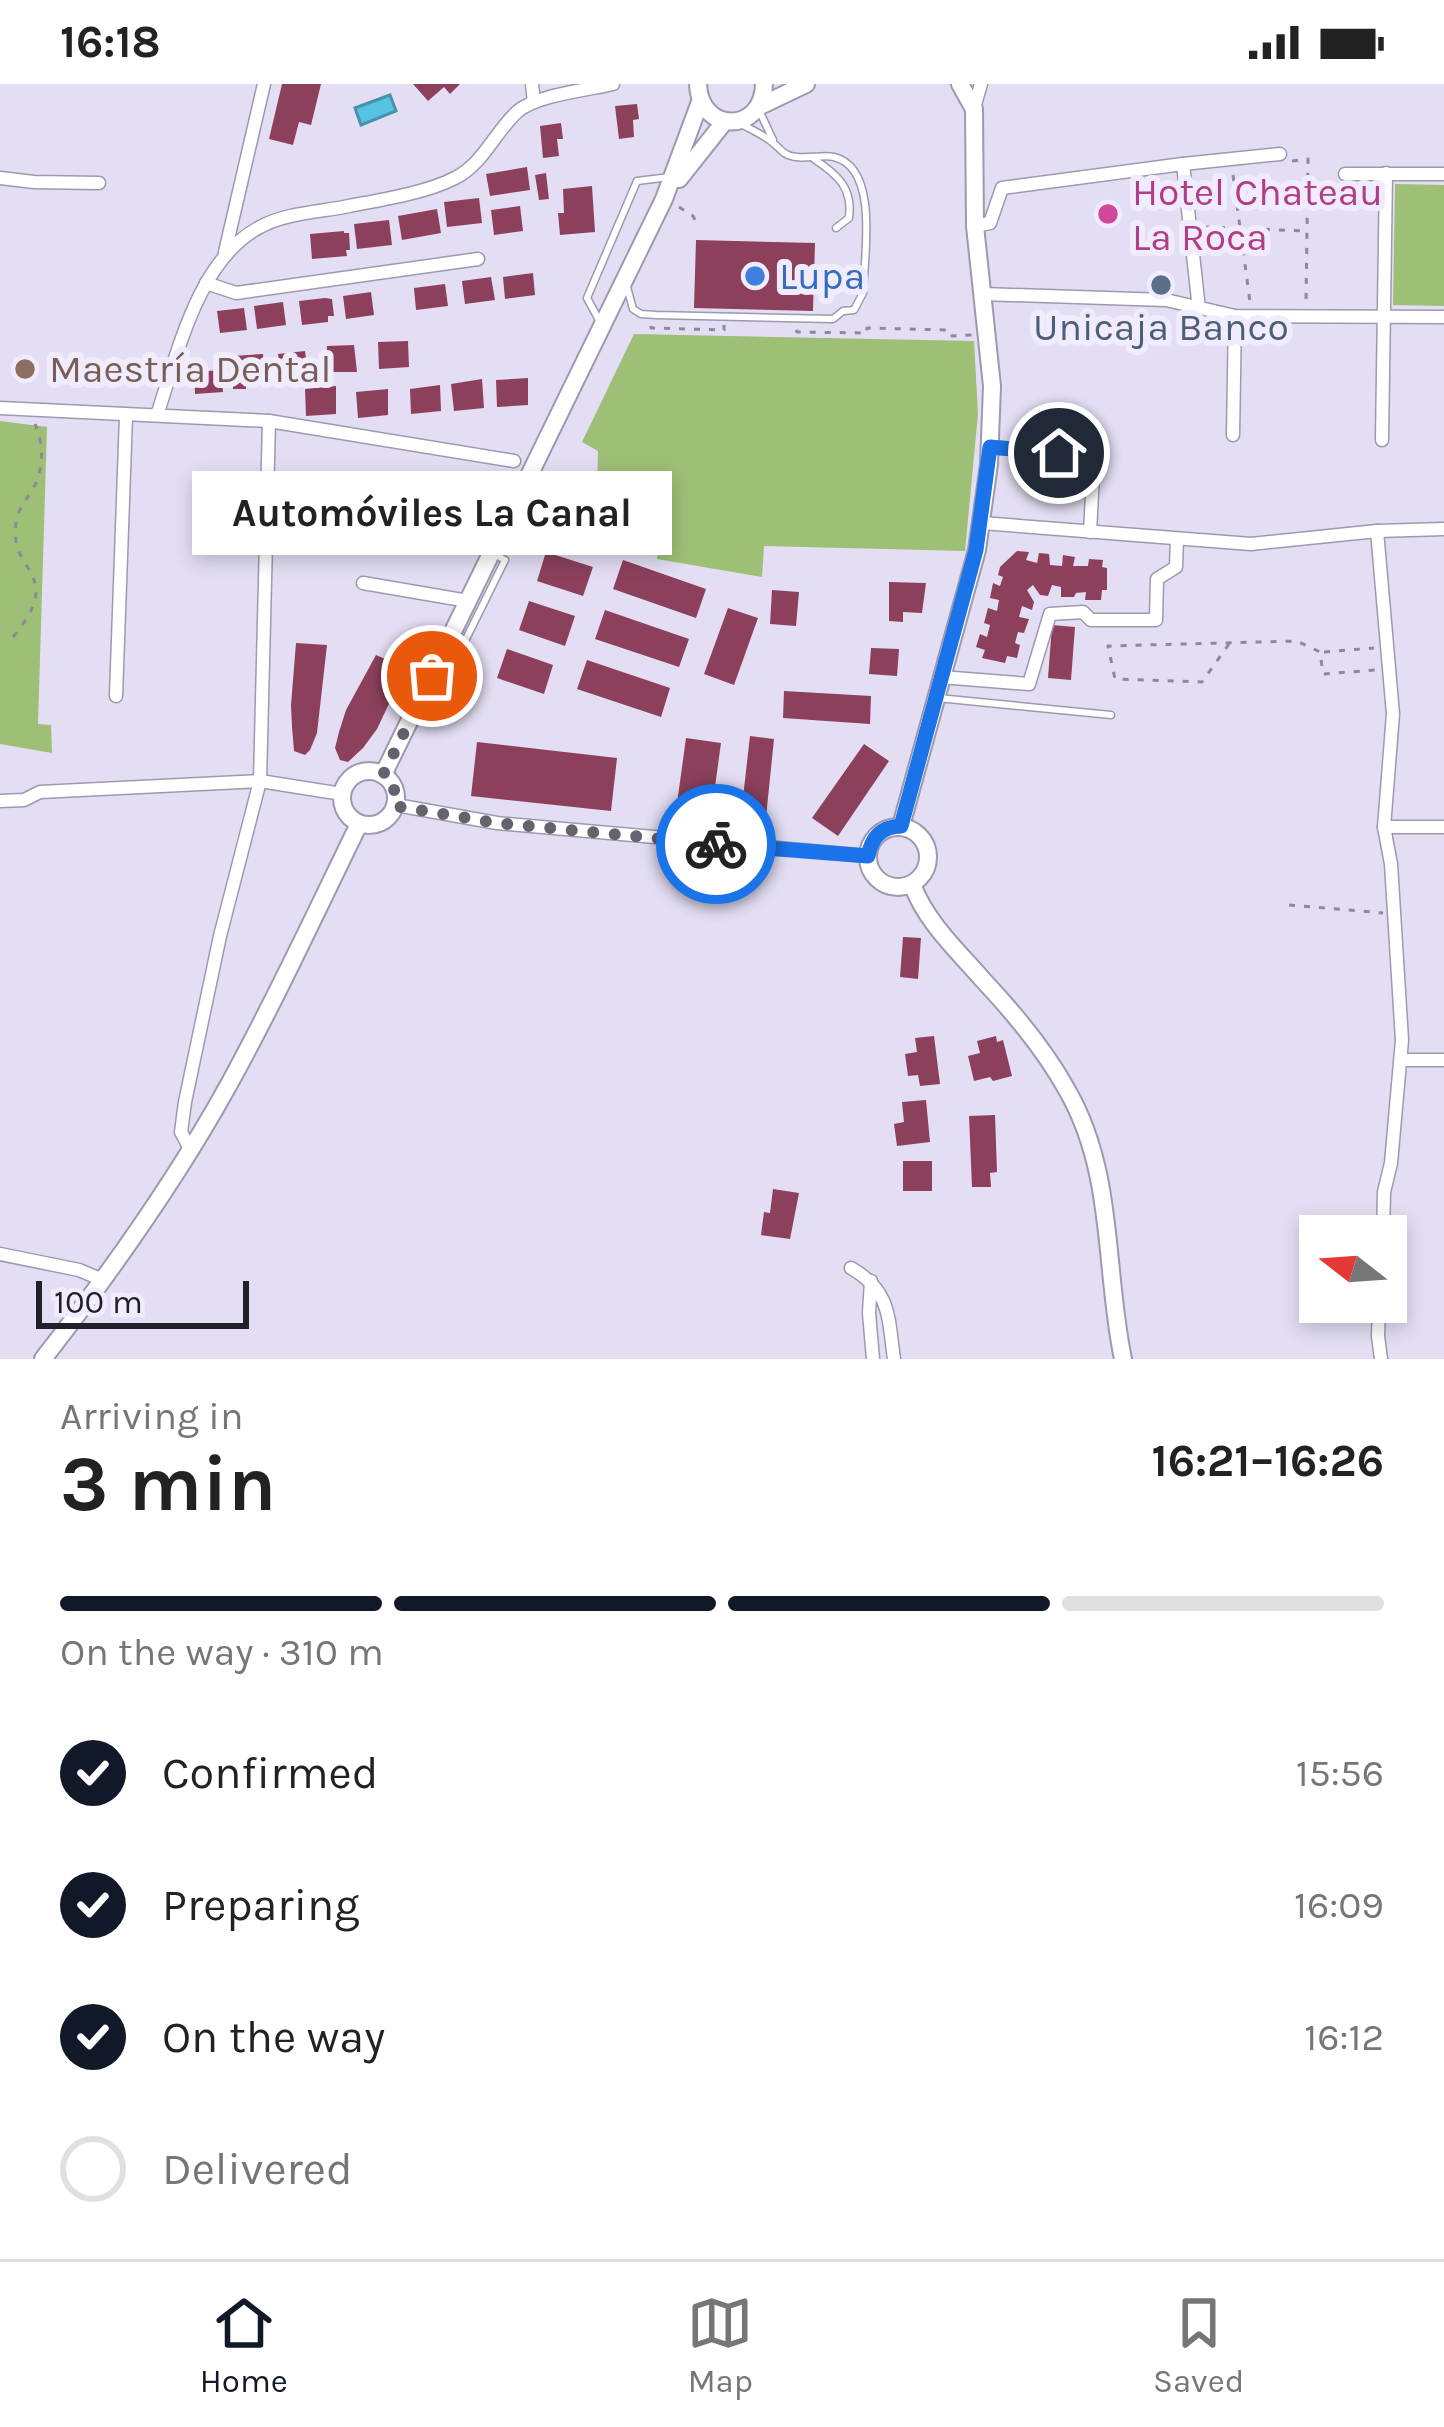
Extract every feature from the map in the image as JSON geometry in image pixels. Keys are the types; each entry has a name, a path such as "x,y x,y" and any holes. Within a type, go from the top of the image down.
{"main road":[{"path":"759,107 764,84"},
{"path":"383,775 625,277 716,129 748,117 804,84"},
{"path":"901,826 967,589 982,523 990,447 992,386 975,226 971,85"},
{"path":"695,90 713,116 730,121"},
{"path":"671,203 673,176 695,90"},
{"path":"357,773 383,775 394,788 395,806 386,820 359,824 345,812 342,794 357,773"},
{"path":"43,1359 155,1205 227,1087 359,824"},
{"path":"901,826 919,834 928,851 926,871 912,884 892,887 869,867 868,856 882,830 901,826"},
{"path":"912,884 935,925 1021,1025 1078,1110 1101,1181 1123,1359"}],"street":[{"path":"157,415 187,326 225,253 264,84"},
{"path":"532,84 534,102"},
{"path":"225,253 261,226 455,178 476,162 520,108 613,84"},
{"path":"975,226 990,223 1002,188 1280,154"},
{"path":"1183,164 1199,309"},
{"path":"1382,440 1386,173"},
{"path":"1345,174 1444,174"},
{"path":"0,178 99,184"},
{"path":"238,199 242,212 261,226"},
{"path":"206,284 236,293 478,259"},
{"path":"982,294 1166,300 1235,316 1444,317"},
{"path":"1233,435 1235,316"},
{"path":"0,408 269,421 514,461"},
{"path":"116,696 126,416"},
{"path":"190,1149 181,1132 185,1102 220,936 260,781 269,421"},
{"path":"990,447 1094,456 1090,532"},
{"path":"982,523 1251,544 1444,529"},
{"path":"1376,531 1393,714 1384,827 1395,914 1402,1060 1383,1215"},
{"path":"941,677 1029,685 1050,614 1083,612 1090,620 1156,620 1157,579 1176,567 1178,538"},
{"path":"363,583 468,601"},
{"path":"0,801 24,800 40,792 260,781 342,794"},
{"path":"395,806 497,823 868,856"},
{"path":"1384,827 1444,827"},
{"path":"1402,1060 1444,1060"},
{"path":"0,1254 80,1270 103,1280"},
{"path":"851,1268 872,1280 884,1301 894,1359"},
{"path":"872,1280 873,1359"},
{"path":"1378,1323 1381,1359"}],"lane":[{"path":"759,107 774,143"},
{"path":"625,277 633,309 641,314 832,319 854,310 863,293 864,186 841,160 787,154 730,121"},
{"path":"811,157 835,173 848,190 849,218 836,228"},
{"path":"602,326 587,298 637,181 673,176"},
{"path":"447,644 462,647 505,560 492,551"},
{"path":"934,698 1111,715"}],"path":[{"path":"1280,154 1288,161 1308,159 1306,316"},
{"path":"1230,159 1252,316"},
{"path":"671,203 693,216 697,224"},
{"path":"1190,226 1306,230"},
{"path":"13,637 36,594 34,574 17,549 15,526 36,484 42,457 34,410"},
{"path":"1229,644 1202,682 1115,679 1108,646 1297,641 1321,652 1388,647"},
{"path":"1321,652 1323,674 1390,669"},
{"path":"1289,905 1395,914"}],"green space":[{"path":"1395,184 1444,185 1444,306 1393,305"},
{"path":"634,334 974,341 978,414 965,551 764,546 762,577 657,559 665,490 597,482 598,451 582,442"},
{"path":"0,421 47,427 38,724 51,725 52,753 0,744"}],"water":[{"path":"390,95 396,111 361,125 355,108"}],"building":[{"path":"282,84 321,84 311,125 299,122 293,145 269,139"},
{"path":"413,84 460,84 450,94 444,87 428,101"},
{"path":"637,104 634,137 619,139 615,106"},
{"path":"561,123 559,156 543,158 540,126"},
{"path":"527,167 530,190 490,196 486,174"},
{"path":"546,173 549,199 539,200 535,175"},
{"path":"592,186 595,232 560,235 563,189"},
{"path":"479,198 482,223 447,227 444,202"},
{"path":"520,206 523,231 494,235 491,210"},
{"path":"437,209 441,233 402,240 398,216"},
{"path":"389,220 392,245 357,249 354,224"},
{"path":"349,233 347,256 312,259 310,234"},
{"name":"Lupa","path":"696,240 815,243 813,311 694,308"},
{"path":"533,273 535,295 505,299 503,277"},
{"path":"491,277 495,300 465,304 462,281"},
{"path":"445,284 448,306 416,310 414,288"},
{"path":"371,292 374,315 346,319 343,296"},
{"path":"332,299 334,316 328,316 328,322 302,325 299,301"},
{"path":"283,302 286,325 257,329 254,306"},
{"path":"244,308 247,330 220,333 217,311"},
{"path":"408,341 409,367 379,369 378,342"},
{"path":"354,345 357,372 326,372 327,346"},
{"path":"305,351 308,373 281,376 278,354"},
{"path":"263,354 264,377 246,378 246,389 233,389 232,356"},
{"path":"221,370 223,392 195,394 194,372"},
{"path":"528,378 528,405 497,407 496,380"},
{"path":"482,379 484,408 454,411 451,384"},
{"path":"440,385 441,411 411,414 410,389"},
{"path":"336,386 336,414 306,416 305,389"},
{"path":"388,389 388,415 358,418 356,392"},
{"path":"330,492 353,495 351,503 362,504 359,525 314,518 317,503 328,504"},
{"path":"1017,551 1029,552 1026,560 1037,563 1039,553 1049,554 1050,565 1062,566 1063,555 1075,557 1073,566 1088,566 1089,559 1103,560 1107,590 1102,590 1101,600 1085,600 1086,592 1061,597 1061,587 1052,585 1048,596 1040,595 1033,585 1027,590 1034,602 1032,610 1022,606 1019,617 1029,619 1024,633 1018,632 1017,658 1007,656 1005,663 982,658 985,650 976,647 980,634 987,637 988,608 997,611 999,600 990,598 993,583 1000,586 1000,567"},
{"path":"546,552 593,567 583,596 537,581"},
{"path":"623,560 706,589 696,618 613,589"},
{"path":"889,582 926,583 922,613 903,612 903,622 889,621"},
{"path":"772,590 799,592 796,626 770,624"},
{"path":"529,601 575,616 565,646 519,630"},
{"path":"728,608 758,618 734,685 704,674"},
{"path":"605,610 689,639 679,667 595,639"},
{"path":"1052,625 1075,627 1071,680 1048,678"},
{"path":"296,643 327,645 317,733 305,755 294,751 292,727"},
{"path":"871,648 899,649 897,676 869,674"},
{"path":"507,649 553,665 544,694 497,678"},
{"path":"376,655 406,668 377,729 348,762 340,760 335,748 346,710"},
{"path":"587,660 670,688 661,717 577,689"},
{"path":"784,691 871,696 870,724 783,718"},
{"path":"750,736 774,739 765,827 740,824"},
{"path":"686,738 721,743 711,816 676,811"},
{"path":"477,742 617,758 611,811 471,796"},
{"path":"864,744 889,761 838,836 812,818"},
{"path":"903,937 921,938 918,979 900,977"},
{"path":"934,1036 940,1084 920,1086 918,1075 908,1076 905,1054 917,1052 915,1038"},
{"path":"996,1036 997,1042 1003,1040 1012,1076 974,1081 968,1056 980,1053 977,1041"},
{"path":"926,1100 930,1142 897,1146 894,1124 904,1122 902,1102"},
{"path":"995,1115 997,1172 990,1173 991,1187 972,1187 969,1116"},
{"path":"903,1161 932,1161 932,1191 903,1191"},
{"path":"773,1189 799,1193 790,1239 761,1235"}],"way so far":[{"path":"432,676 383,775 394,788 395,806 497,823 716,844"}],"place":[{"name":"Hotel Chateau La Roca","path":"1108,214"},
{"name":"Lupa","path":"755,276"},
{"name":"Unicaja Banco","path":"1161,285"},
{"name":"Maestría Dental","path":"25,369"},
{"name":"Automóviles La Canal","path":"432,676"}],"route":[{"path":"716,844 868,856 882,830 901,826 976,550 990,447 1059,453"}]}
